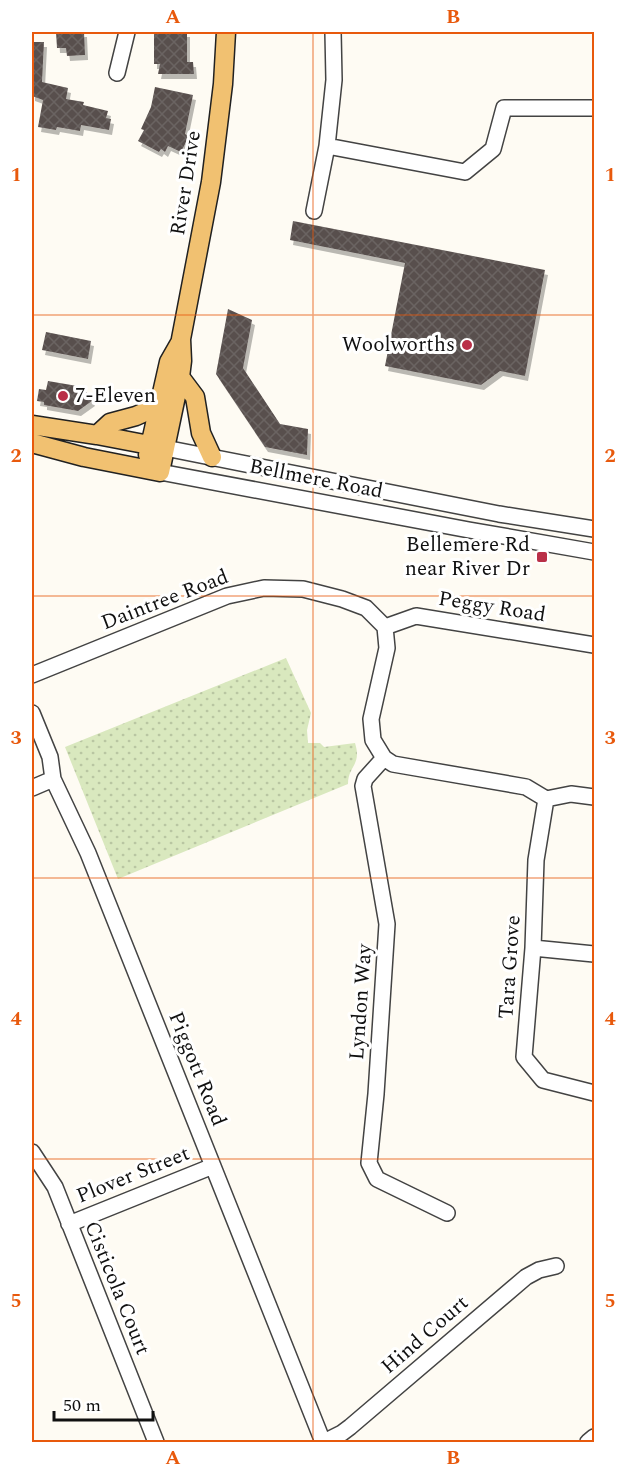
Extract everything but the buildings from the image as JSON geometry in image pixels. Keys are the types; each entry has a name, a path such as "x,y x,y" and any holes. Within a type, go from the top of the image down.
{"main road":[{"name":"River Drive","path":"157,447 158,406 170,362 181,339 211,182 223,84 226,32"},
{"name":"River Drive","path":"152,470 180,376 183,361 181,339"},
{"path":"180,376 195,397 201,433 212,457"},
{"path":"97,435 110,423 158,406"},
{"name":"Bellmere Road","path":"32,425 157,447"},
{"name":"Bellmere Road","path":"32,443 84,457 152,470"}],"street":[{"path":"117,73 127,32"},
{"path":"314,211 327,146 334,80 333,32"},
{"path":"327,146 465,172 493,149 504,108 594,108"},
{"name":"Bellmere Road","path":"157,447 495,513 594,529"},
{"name":"Bellmere Road","path":"152,470 469,531 594,552"},
{"name":"Daintree Road","path":"32,675 226,596 264,588 303,589 342,599 366,608 385,627"},
{"name":"Peggy Road","path":"385,627 416,616 594,645"},
{"path":"385,627 387,648 370,719 373,740 384,758 393,764 526,787 546,799 572,794 594,797"},
{"name":"Piggott Road","path":"32,713 50,757 53,779 88,853 324,1443"},
{"name":"Lyndon Way","path":"384,758 365,779 363,786 387,924 369,1163 377,1179 447,1213"},
{"path":"32,788 53,779"},
{"name":"Tara Grove","path":"546,799 536,860 533,948 524,1057 543,1080 594,1093"},
{"path":"533,948 594,954"},
{"name":"Cisticola Court","path":"32,1152 55,1187 154,1442"},
{"name":"Plover Street","path":"69,1224 213,1166"},
{"name":"Hind Court","path":"324,1443 350,1427 526,1277 538,1270 556,1266"},
{"path":"588,1443 594,1437"}],"green space":[{"path":"286,658 311,713 307,730 308,743 320,743 324,747 355,743 357,756 348,784 118,879 65,747"}],"place":[{"name":"Woolworths","path":"467,345"},
{"name":"7-Eleven","path":"63,396"},
{"name":"Bellemere Rd near River Dr","path":"542,557"}]}
